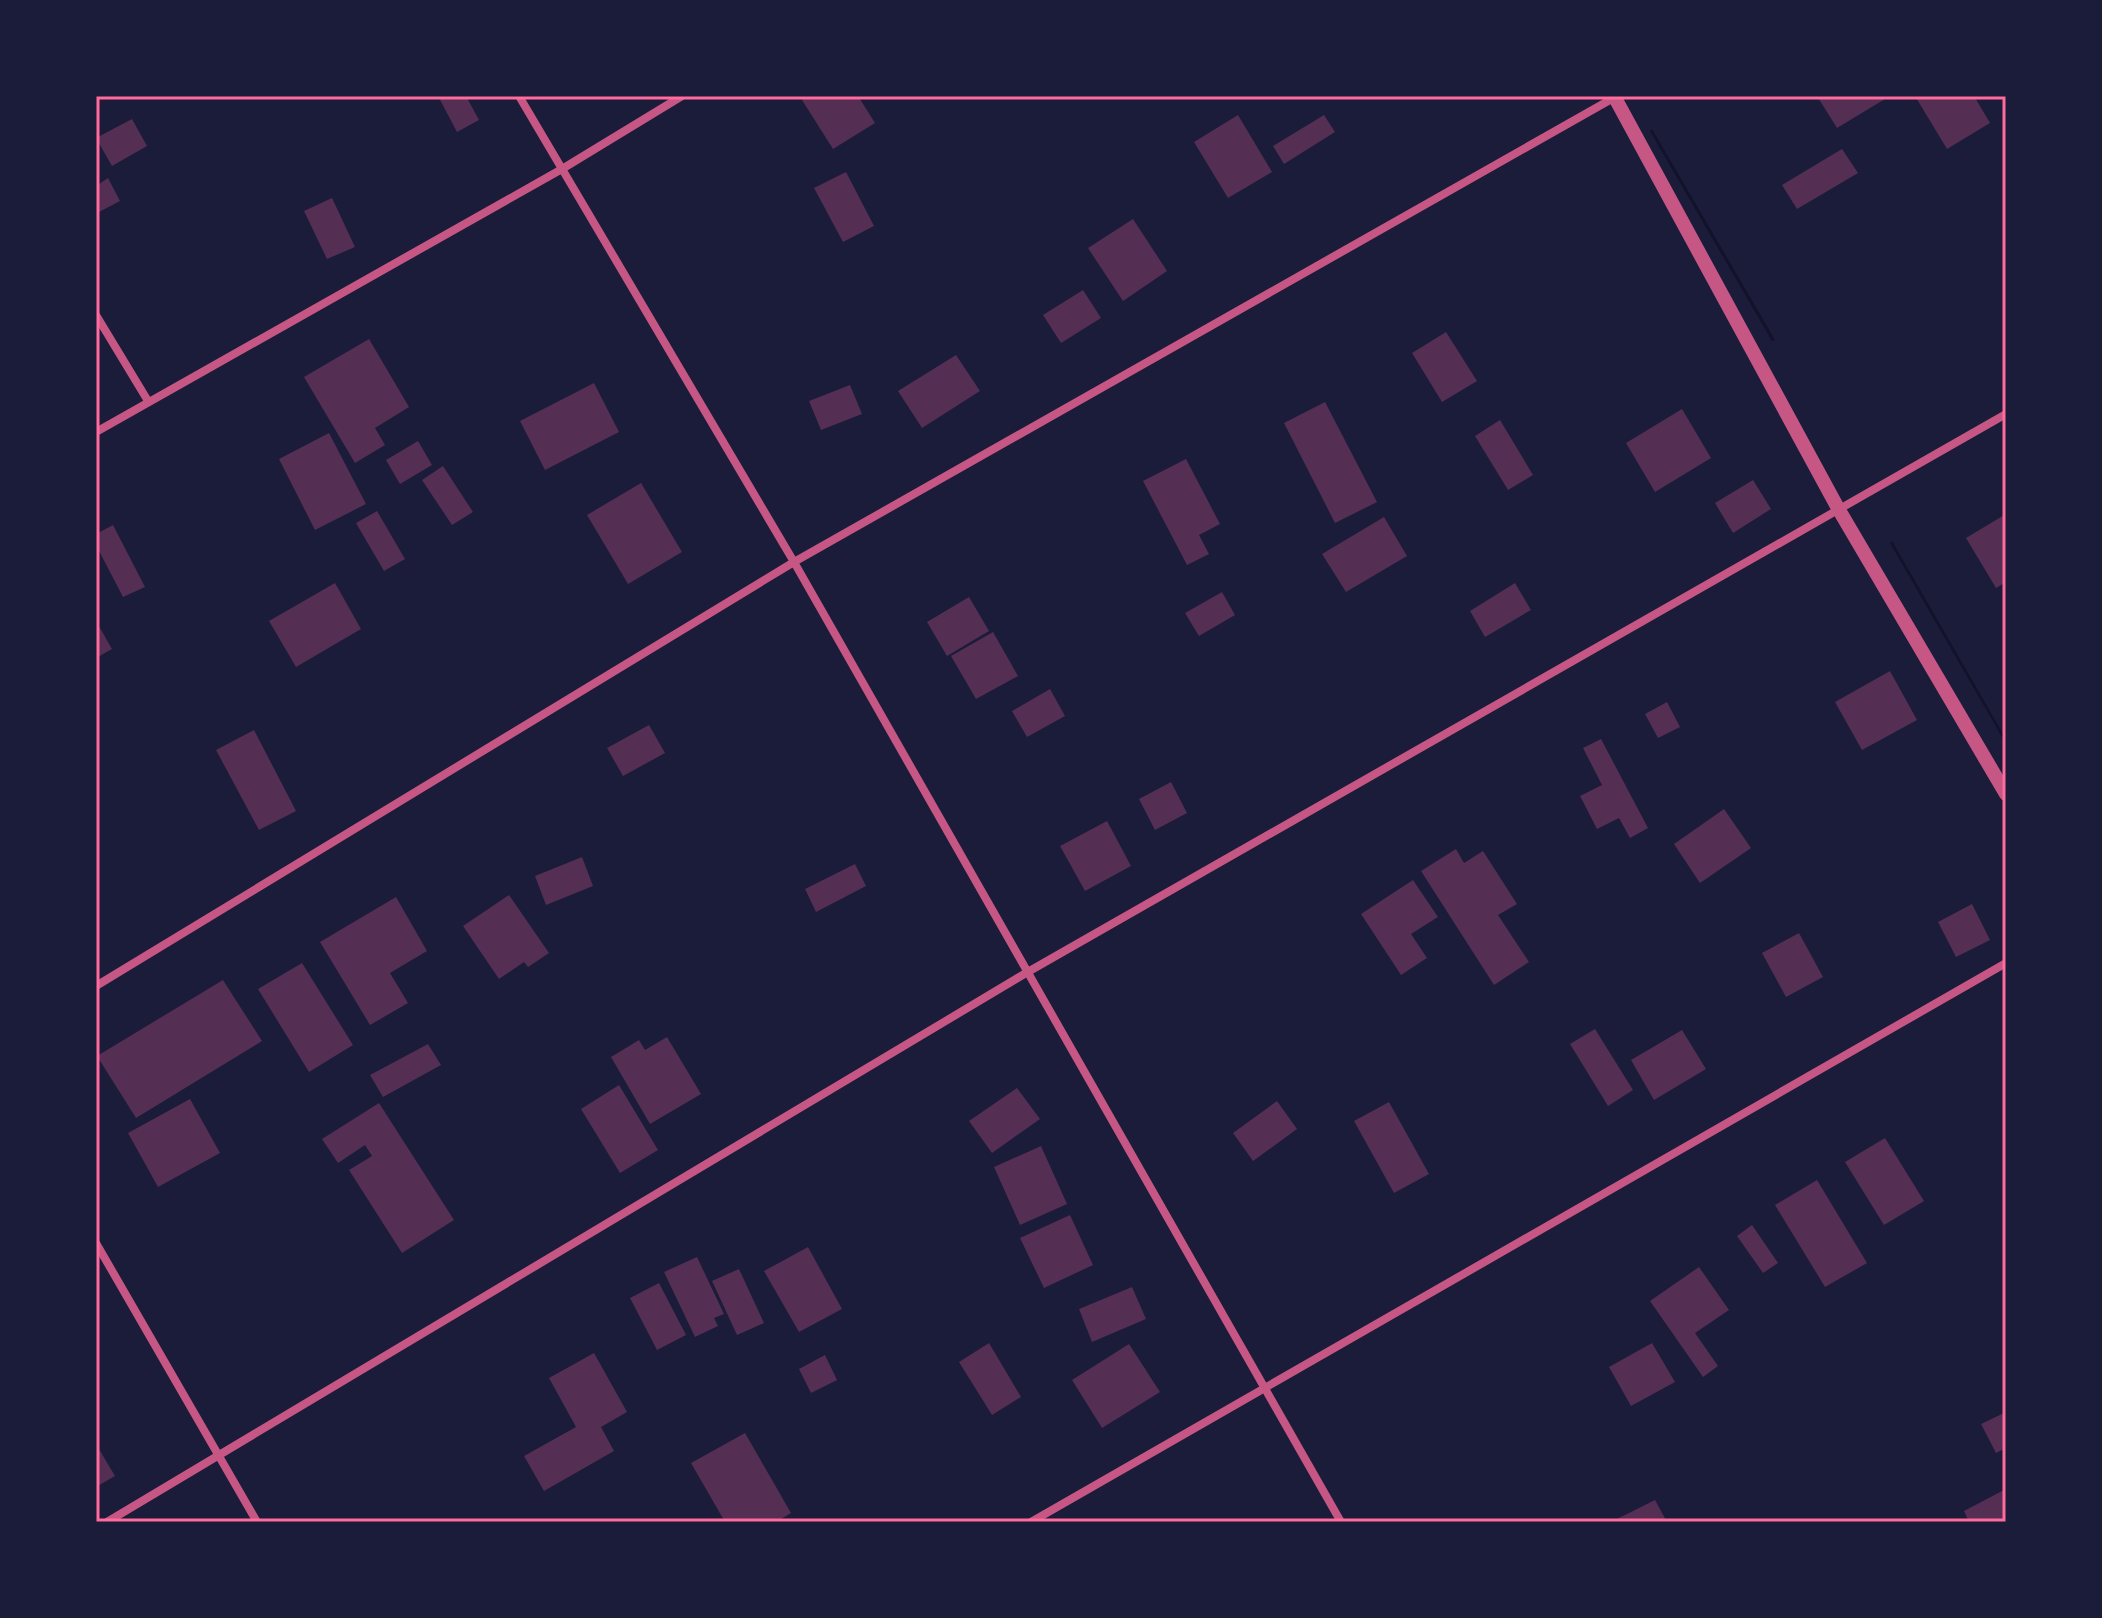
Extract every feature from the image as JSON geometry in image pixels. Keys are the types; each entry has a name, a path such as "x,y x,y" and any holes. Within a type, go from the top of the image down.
{"street":[{"path":"519,96 794,562 1341,1522"},
{"path":"96,432 562,169 682,96"},
{"path":"96,986 794,562 1616,96 1839,510 2006,794"},
{"path":"96,315 148,401"},
{"path":"107,1522 1026,973 2006,414"},
{"path":"1031,1522 2006,963"},
{"path":"96,1243 257,1522"}],"shaded area":[{"path":"1652,129 1775,340 1772,341 1650,131"},
{"path":"1892,541 2006,739 2006,744 1890,543"}],"building":[{"path":"438,96 466,96 479,120 457,132"},
{"path":"808,96 858,96 875,123 833,149 802,100"},
{"path":"1817,96 1883,96 1885,99 1837,128"},
{"path":"1915,96 1974,96 1990,123 1947,149"},
{"path":"1238,115 1272,172 1228,198 1194,142"},
{"path":"1324,115 1335,132 1284,164 1273,146"},
{"path":"132,119 147,146 112,166 96,138"},
{"path":"1842,149 1858,173 1797,209 1782,185"},
{"path":"846,172 874,226 843,242 814,188"},
{"path":"108,178 120,201 99,212 96,186"},
{"path":"332,198 355,247 327,259 304,211"},
{"path":"1133,219 1167,271 1123,301 1088,248"},
{"path":"1083,290 1101,318 1061,343 1043,315"},
{"path":"1446,332 1477,381 1442,402 1412,353"},
{"path":"369,339 409,407 375,428 385,445 355,463 304,377"},
{"path":"956,355 980,391 922,428 898,391"},
{"path":"594,383 619,432 545,470 520,421"},
{"path":"850,385 862,414 821,430 809,401"},
{"path":"1325,402 1377,502 1335,523 1284,423"},
{"path":"1682,409 1711,458 1655,492 1626,443"},
{"path":"1500,420 1533,475 1508,490 1475,436"},
{"path":"329,433 366,504 315,530 279,459"},
{"path":"418,441 432,465 400,484 386,460"},
{"path":"1186,459 1220,524 1199,535 1209,554 1187,565 1143,481"},
{"path":"443,466 473,512 452,525 422,480"},
{"path":"1753,480 1771,509 1733,533 1715,503"},
{"path":"641,483 682,552 628,584 587,515"},
{"path":"377,511 405,559 384,571 356,523"},
{"path":"2006,514 2006,582 1996,588 1966,538"},
{"path":"1384,517 1407,556 1346,592 1322,554"},
{"path":"113,525 145,587 123,597 96,545 96,534"},
{"path":"335,583 361,629 296,667 269,621"},
{"path":"1515,583 1531,610 1485,637 1470,611"},
{"path":"1222,592 1235,615 1199,636 1185,613"},
{"path":"969,597 989,631 947,656 927,622"},
{"path":"96,621 112,649 96,658"},
{"path":"993,632 1018,676 976,699 951,656"},
{"path":"1890,671 1917,720 1862,750 1835,702"},
{"path":"1050,689 1065,716 1027,737 1012,711"},
{"path":"1667,702 1680,727 1658,738 1645,714"},
{"path":"649,725 665,753 623,776 607,748"},
{"path":"254,730 296,811 259,830 216,750"},
{"path":"1601,739 1648,828 1630,838 1619,818 1597,829 1580,796 1602,785 1583,748"},
{"path":"1171,782 1187,813 1155,830 1139,799"},
{"path":"1724,809 1751,848 1700,883 1674,844"},
{"path":"1107,821 1131,866 1085,891 1060,846"},
{"path":"1456,849 1464,863 1483,851 1517,904 1498,915 1529,962 1494,985 1421,871"},
{"path":"582,857 593,886 546,905 535,876"},
{"path":"855,864 866,886 816,912 805,889"},
{"path":"1413,880 1438,917 1411,934 1427,958 1401,975 1361,914"},
{"path":"509,895 549,953 528,967 524,962 499,979 463,926"},
{"path":"396,897 427,951 390,973 408,1003 370,1025 320,942"},
{"path":"1972,904 1990,940 1956,957 1938,922"},
{"path":"1799,933 1823,977 1786,997 1762,953"},
{"path":"302,963 353,1045 309,1072 258,989"},
{"path":"223,980 262,1041 136,1118 97,1056"},
{"path":"1595,1029 1633,1090 1608,1106 1570,1044"},
{"path":"1682,1030 1706,1069 1654,1100 1631,1060"},
{"path":"667,1037 701,1094 650,1124 611,1057 639,1040 645,1050"},
{"path":"428,1044 441,1065 383,1097 370,1075"},
{"path":"619,1085 658,1150 620,1173 581,1109"},
{"path":"1017,1088 1040,1119 992,1153 969,1121"},
{"path":"190,1099 220,1153 158,1187 128,1133"},
{"path":"1277,1101 1297,1129 1253,1161 1233,1133"},
{"path":"1389,1102 1429,1174 1394,1193 1354,1121"},
{"path":"379,1103 454,1220 402,1253 349,1170 372,1156 365,1145 338,1163 322,1139"},
{"path":"1885,1138 1924,1201 1884,1225 1845,1162"},
{"path":"1041,1146 1067,1204 1020,1225 994,1167"},
{"path":"1817,1180 1867,1263 1825,1287 1775,1205"},
{"path":"1070,1215 1093,1265 1044,1288 1020,1238"},
{"path":"1752,1225 1778,1263 1763,1273 1737,1236"},
{"path":"808,1247 842,1309 799,1332 764,1271"},
{"path":"697,1257 724,1314 714,1318 718,1326 695,1337 664,1272"},
{"path":"1699,1267 1729,1310 1695,1333 1718,1366 1703,1377 1650,1301"},
{"path":"739,1269 764,1323 737,1335 712,1281"},
{"path":"659,1283 686,1335 657,1350 630,1298"},
{"path":"1132,1287 1146,1319 1092,1342 1079,1309"},
{"path":"989,1343 1021,1397 992,1415 959,1362"},
{"path":"1652,1343 1675,1382 1631,1406 1609,1367"},
{"path":"1129,1344 1160,1392 1102,1428 1072,1380"},
{"path":"594,1353 627,1412 601,1427 614,1451 544,1491 524,1456 576,1427 549,1378"},
{"path":"825,1355 837,1380 811,1393 799,1369"},
{"path":"2006,1412 2006,1448 1996,1453 1981,1424"},
{"path":"745,1433 791,1513 776,1522 725,1522 691,1463"},
{"path":"96,1444 115,1476 96,1487"},
{"path":"2004,1490 2006,1522 1969,1522 1964,1511"},
{"path":"1655,1500 1667,1522 1619,1522 1617,1519"}]}
